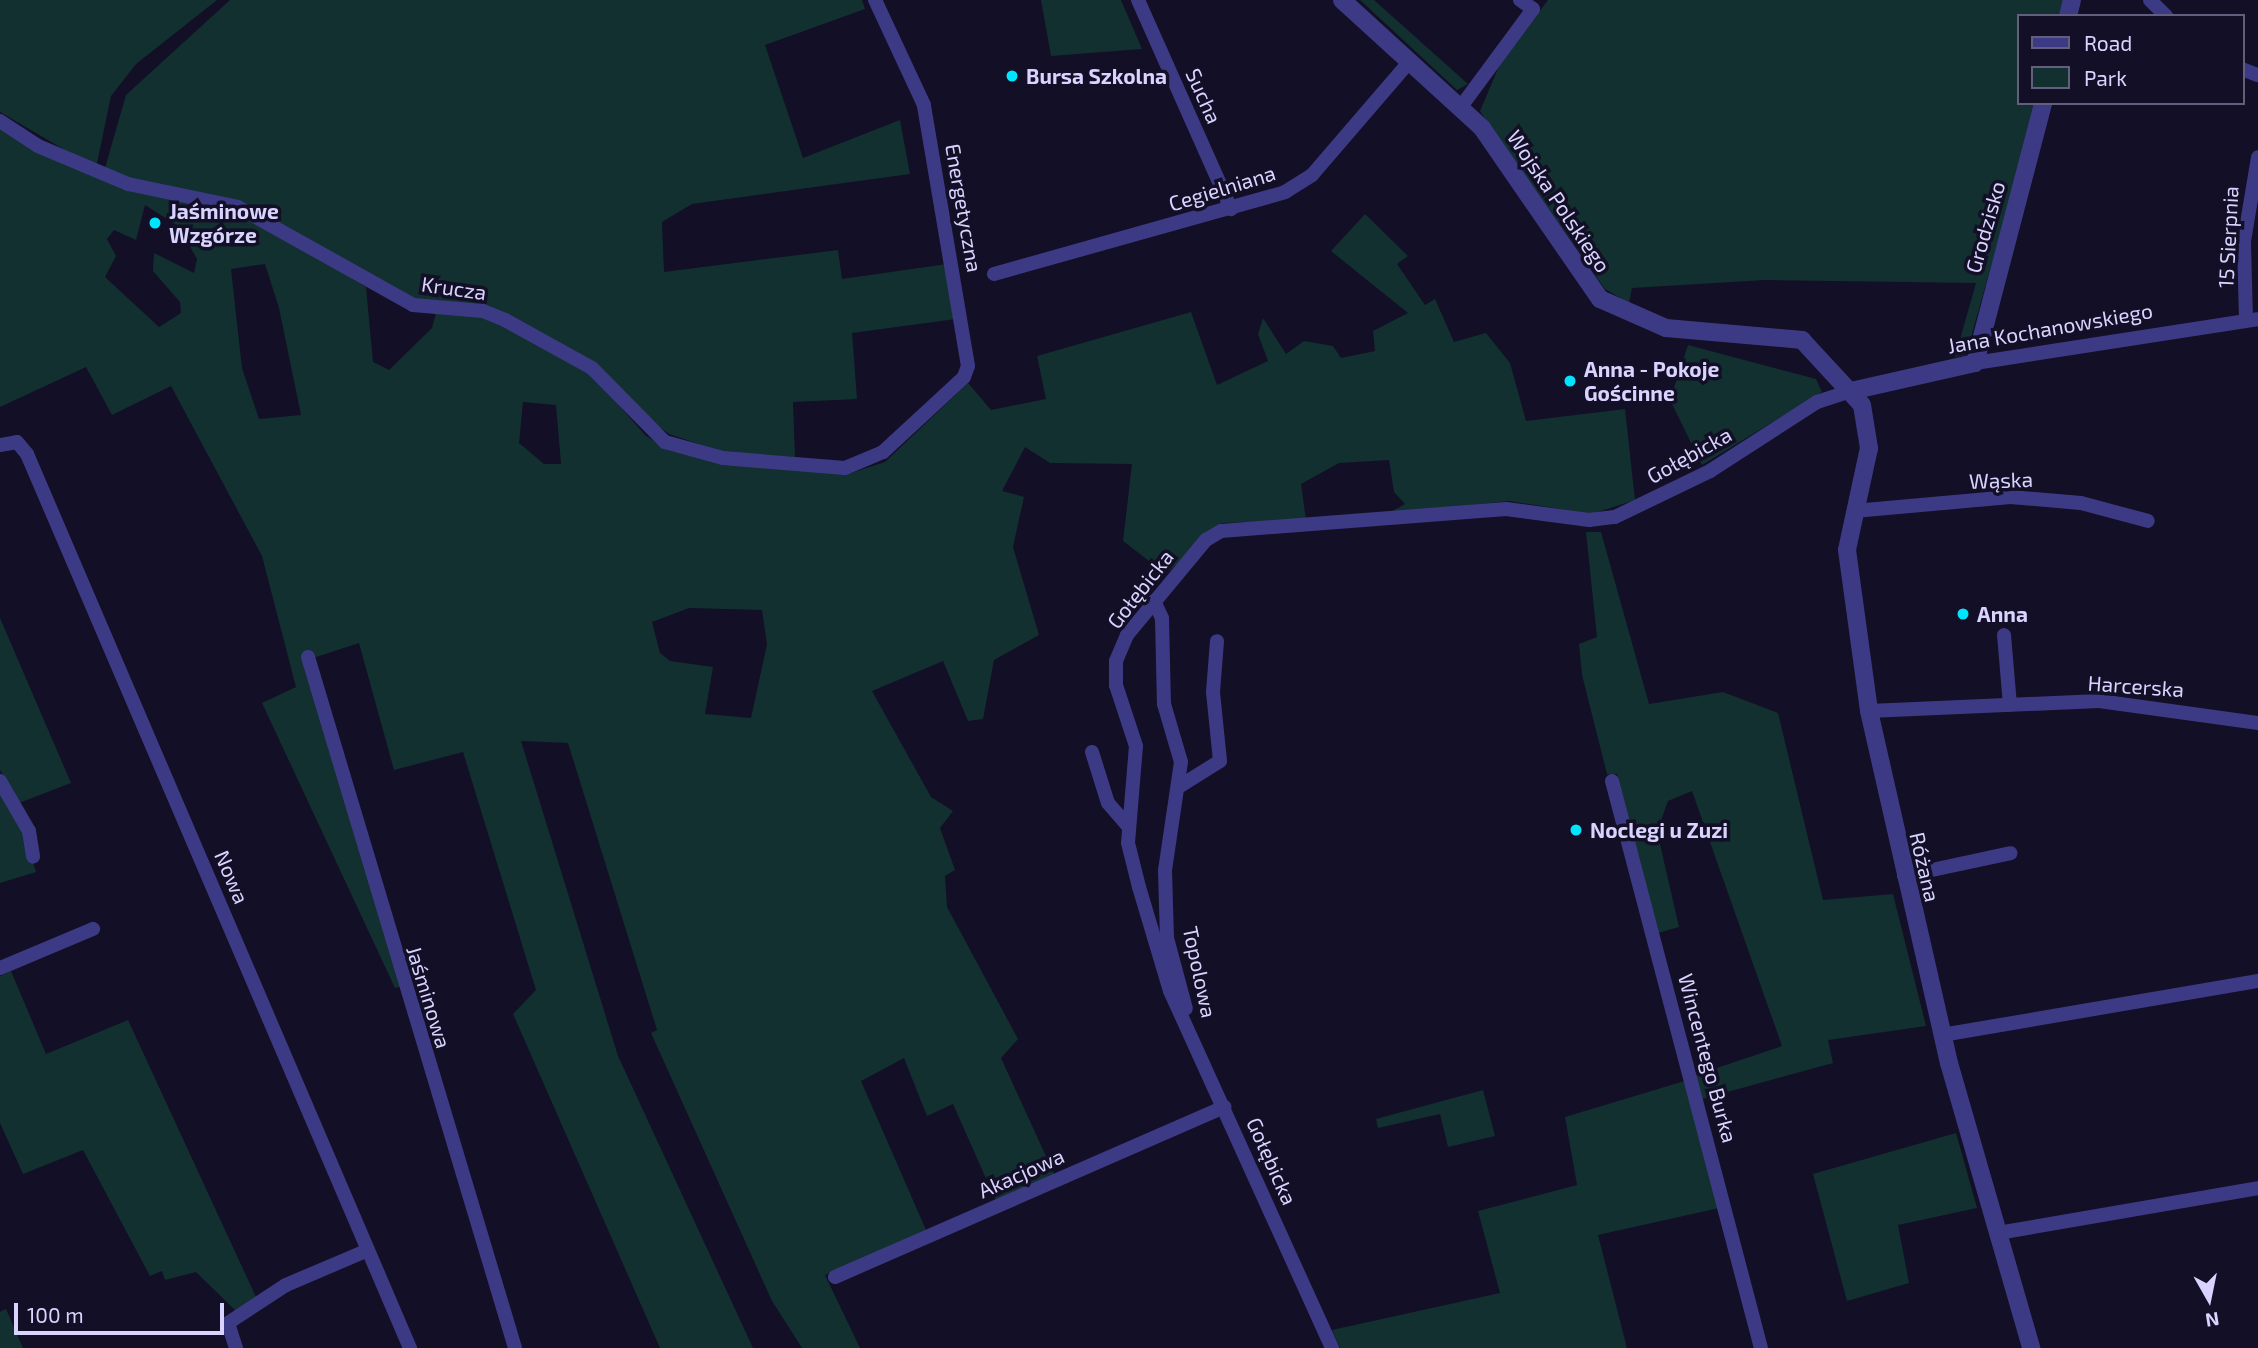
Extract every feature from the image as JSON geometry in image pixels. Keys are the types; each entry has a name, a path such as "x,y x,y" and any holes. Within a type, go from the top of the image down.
{"street":[{"name":"Energetyczna","path":"875,0 924,105 968,355 964,377 921,415"},
{"name":"Sucha","path":"1138,0 1231,209"},
{"name":"Wojska Polskiego","path":"1342,0 1460,108 1495,145 1600,299 1652,324 1689,333 1792,337 1822,356 1851,391"},
{"path":"1460,108 1532,9 1520,0"},
{"path":"2150,0 2164,14"},
{"name":"Cegielniana","path":"994,274 1231,209 1300,185 1410,61"},
{"name":"Grodzisko","path":"1975,363 2042,105"},
{"name":"Krucza","path":"0,121 38,146 128,184 238,207 413,305 484,311 505,320 592,368 653,435 682,449 845,468 883,452 921,415"},
{"name":"15 Sierpnia","path":"2252,319 2245,241 2258,157"},
{"name":"Jana Kochanowskiego","path":"1851,391 1975,363 2252,319"},
{"name":"Różana","path":"1851,391 1866,416 1869,448 1854,511 1848,582 1870,711 1903,876 1942,1035 2031,1348"},
{"name":"Gołębicka","path":"1332,1348 1170,991 1128,843 1136,746 1116,685 1116,662 1154,601 1206,540 1236,527 1400,522 1506,509 1589,520 1615,517 1710,471 1817,402 1851,391"},
{"name":"Nowa","path":"0,445 17,442 27,454 410,1348"},
{"name":"Wąska","path":"1854,511 2010,497 2081,503 2148,521"},
{"name":"Topolowa","path":"1154,601 1162,618 1164,704 1181,762 1180,786 1166,871 1167,938 1193,1041"},
{"path":"2004,635 2010,705"},
{"path":"1180,786 1220,761 1213,692 1217,641"},
{"name":"Jaśminowa","path":"307,657 515,1348"},
{"name":"Harcerska","path":"1870,711 2099,701 2258,723"},
{"path":"1092,752 1108,803 1129,827"},
{"name":"Wincentego Burka","path":"1612,780 1761,1348"},
{"path":"0,781 29,831 33,857"},
{"path":"1903,876 2011,853"},
{"path":"0,968 93,929"},
{"path":"1942,1035 2258,981"},
{"name":"Akacjowa","path":"835,1277 1224,1107"},
{"path":"1998,1233 2258,1188"},
{"path":"236,1348 228,1323 286,1285 369,1250"}],"green space":[{"path":"0,0 217,0 136,64 111,96 96,168 0,112"},
{"path":"230,0 862,0 865,9 765,45 803,158 900,120 910,174 692,204 662,222 664,272 838,250 842,279 947,264 956,319 852,333 857,399 793,402 795,457 726,453 669,434 525,325 423,305 246,206 147,187 105,168 126,95"},
{"path":"1041,0 1121,0 1142,49 1051,56"},
{"path":"1360,0 1374,0 1468,84 1457,90"},
{"path":"1548,0 2066,0 2062,14 2016,14 2016,105 2036,105 1966,355 1955,357 1976,283 1765,280 1632,288 1629,303 1605,289 1480,111 1500,64"},
{"path":"0,125 102,179 249,217 366,287 373,362 389,370 432,328 436,313 484,314 588,370 645,435 668,450 723,464 851,473 885,462 968,383 991,410 1046,399 1037,356 1191,312 1217,385 1268,361 1258,334 1263,318 1286,354 1304,341 1333,346 1341,358 1375,351 1373,331 1408,313 1331,251 1365,214 1408,256 1397,264 1425,305 1435,299 1454,342 1486,333 1510,363 1526,421 1625,409 1635,500 1592,514 1509,501 1387,514 1405,504 1394,492 1389,460 1339,463 1301,484 1306,520 1222,523 1166,574 1123,541 1132,464 1050,463 1025,447 1002,491 1024,497 1013,547 1039,635 994,660 983,719 968,721 943,661 872,691 931,797 953,811 940,828 955,870 945,876 947,907 1018,1039 1001,1058 1055,1176 996,1201 953,1104 927,1116 904,1058 861,1081 926,1230 825,1275 860,1348 802,1348 772,1301 651,1033 657,1030 568,743 521,741 618,1056 753,1348 660,1348 513,1014 536,990 463,752 394,770 359,643 313,658 408,985 395,988 262,703 296,687 262,556 171,386 112,415 86,367 0,407","holes":["145,205 178,226 197,259 194,273 154,253 153,271 180,302 181,313 159,327 105,277 116,256 107,239 114,230 136,240","265,264 279,308 301,415 259,419 242,368 231,269","523,402 556,405 561,464 544,464 519,443","689,608 762,610 767,644 751,718 705,714 713,667 670,661 660,653 652,622"]},
{"path":"1688,345 1816,379 1822,392 1702,465 1670,400"},
{"path":"1586,532 1601,532 1649,704 1723,692 1778,713 1823,900 1893,894 1926,1026 1828,1040 1833,1063 1702,1099 1696,1075 1782,1046 1692,791 1668,801 1657,831 1679,927 1658,933 1617,774 1607,774 1582,675 1579,644 1597,637"},
{"path":"0,618 71,783 19,803 0,770"},
{"path":"0,792 23,830 36,872 0,883"},
{"path":"11,971 46,1054 128,1020 256,1297 236,1311 196,1272 165,1280 162,1271 150,1276 83,1150 23,1174 0,1123 0,976"},
{"path":"1688,1080 1719,1208 1598,1235 1627,1348 1340,1348 1332,1330 1500,1293 1478,1211 1577,1185 1565,1117"},
{"path":"1483,1090 1495,1136 1448,1147 1440,1114 1378,1128 1376,1119"},
{"path":"1956,1133 1977,1208 1898,1225 1909,1283 1847,1301 1813,1174"},
{"path":"6,1309 23,1348 0,1348 0,1312"}],"place":[{"name":"Bursa Szkolna","path":"1012,76"},
{"name":"Jaśminowe Wzgórze","path":"155,223"},
{"name":"Anna - Pokoje Gościnne","path":"1570,381"},
{"name":"Anna","path":"1963,614"},
{"name":"Noclegi u Zuzi","path":"1576,830"}]}
